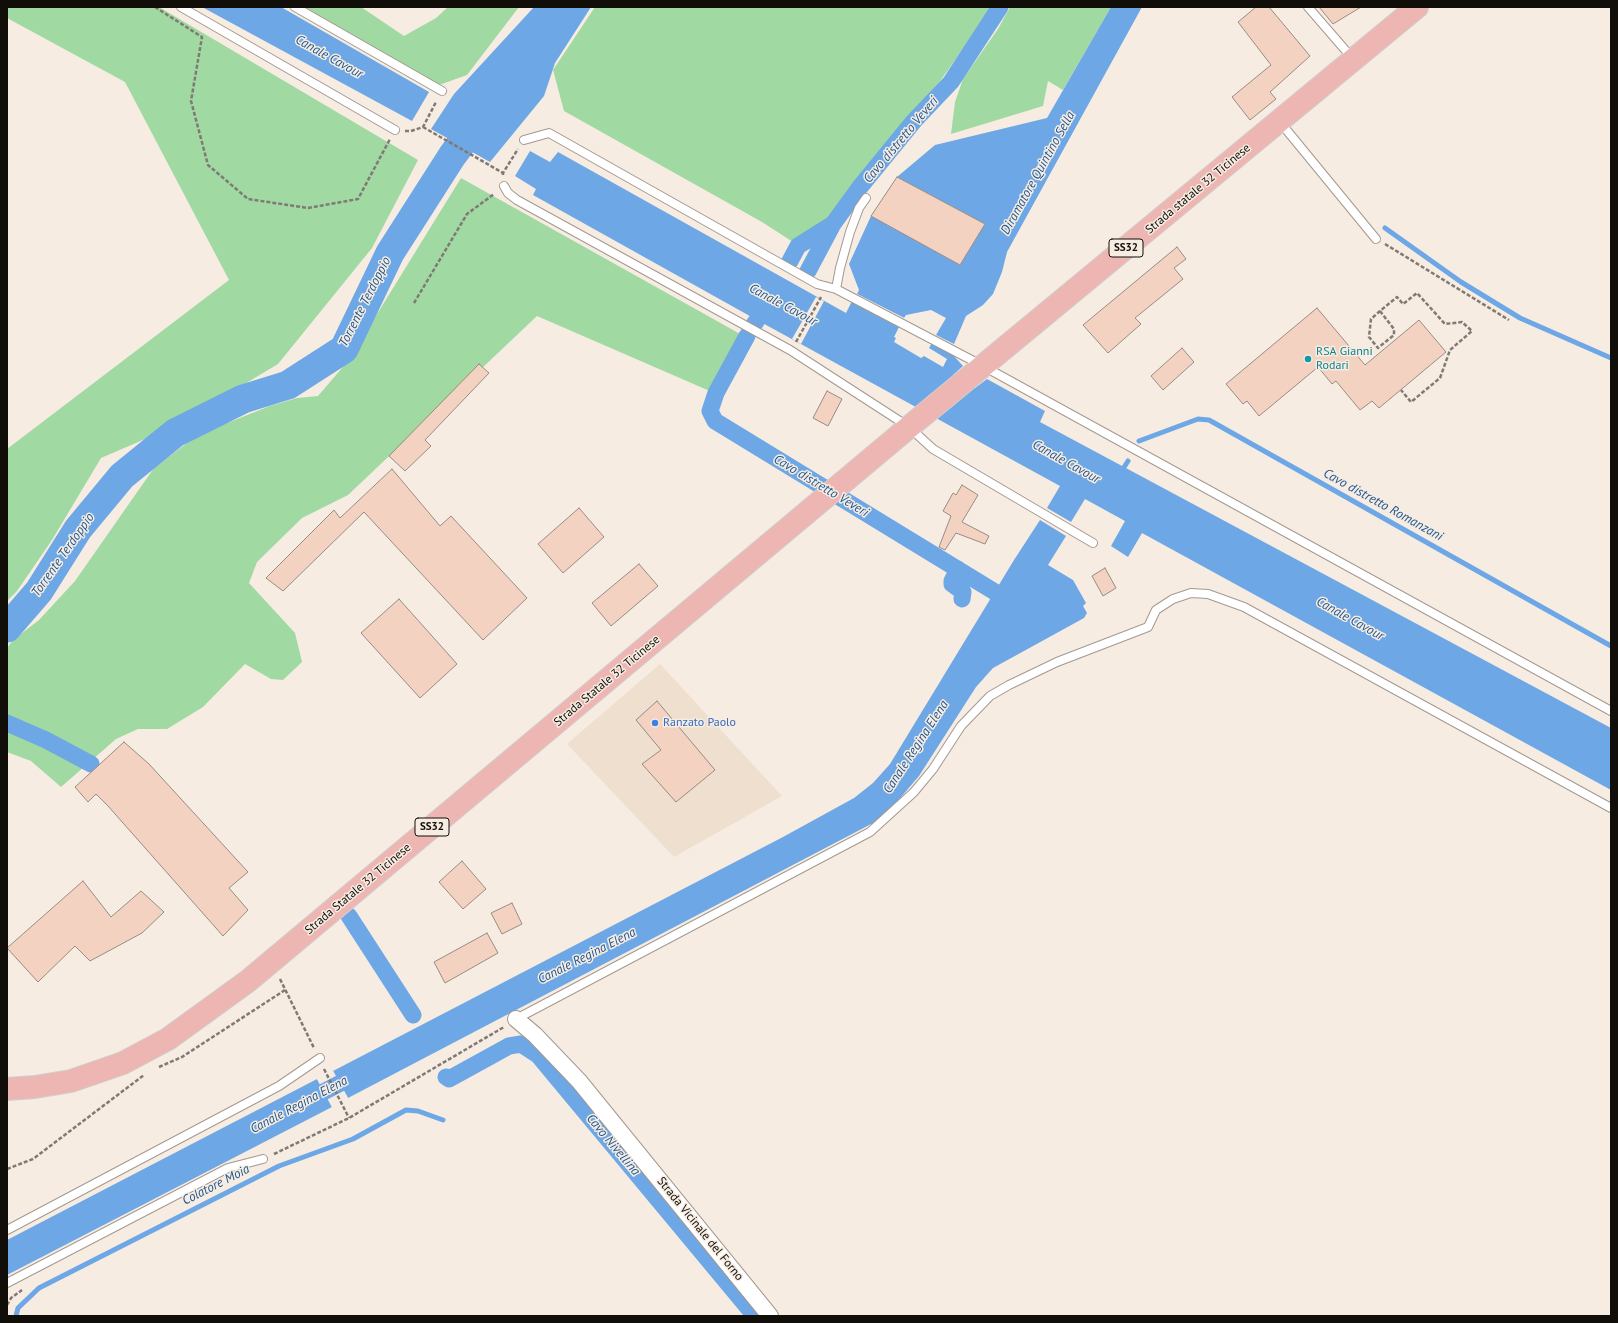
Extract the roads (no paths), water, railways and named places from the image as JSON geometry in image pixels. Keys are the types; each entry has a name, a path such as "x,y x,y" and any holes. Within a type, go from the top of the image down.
{"main road":[{"name":"Strada statale 32 Ticinese","path":"916,422 1417,7"},
{"name":"Strada Statale 32 Ticinese","path":"7,1089 35,1087 71,1081 97,1073 144,1053 200,1018 271,963 916,422"}],"street":[{"name":"Strada Vicinale del Forno","path":"516,1019 535,1035 579,1081 770,1316"}],"lane":[{"path":"180,7 395,130"},
{"path":"295,7 442,91"},
{"path":"1308,7 1353,60"},
{"path":"1280,122 1376,239"},
{"path":"524,140 549,133 816,284 836,290 978,370 1611,711"},
{"path":"504,186 508,193 517,200 790,350 916,422 932,449 1093,543"},
{"path":"836,290 840,268 850,232 859,208 866,198"},
{"path":"516,1019 870,832 914,792 933,769 961,726 990,696 1009,685 1057,662 1148,627 1156,610 1173,599 1191,593 1208,594 1244,607 1611,808"},
{"path":"7,1230 279,1086 320,1058"},
{"path":"7,1283 228,1168 263,1159"}],"water":[{"name":"Canale Cavour","path":"202,7 281,7 429,92 412,121"},
{"path":"534,7 591,7 555,63 544,96 490,162 431,129 454,94"},
{"name":"Diramatore Quintino Sella","path":"1111,7 1142,7 1007,252 1002,272 993,294 983,305 966,316 954,344 936,335 946,318 931,310 906,315 904,318 857,294 859,290 849,264 871,216 960,265 985,224 897,177 935,145 1047,118"},
{"name":"Canale Cavour","path":"530,151 550,162 558,152 846,313 852,301 899,327 894,337 896,338 894,342 921,358 924,356 943,367 947,359 929,348 932,343 953,355 963,366 953,375 975,388 987,379 1045,411 1040,422 1611,728 1611,790 1142,533 1128,557 1111,546 1125,521 1085,499 1071,522 1047,508 1060,486 533,195 536,189 515,176"},
{"path":"1040,520 1066,536 1048,565 1073,580 1086,603 1083,606 1087,613 1084,618 993,668 976,687 919,776 896,803 875,822 348,1098 333,1071 783,837 854,798 873,783 890,764 1014,560"},
{"path":"317,1079 332,1107 7,1275 7,1240"}],"waterway":[{"name":"Cavo distretto Veveri","path":"790,261 798,246 833,224 860,187 914,121 951,82 1000,7"},
{"name":"Torrente Terdoppio","path":"7,628 39,591 78,529 122,476 175,433 243,399 288,385 344,349 390,253 452,156 484,113"},
{"path":"808,271 832,226"},
{"name":"Cavo distretto Romanzani","path":"1385,228 1461,282 1520,318 1611,358"},
{"name":"Cavo distretto Veveri","path":"753,326 757,320"},
{"name":"Cavo distretto Veveri","path":"747,336 716,393 710,411 715,421 1008,600"},
{"name":"Cavo distretto Romanzani","path":"1139,441 1198,419 1209,420 1611,646"},
{"name":"Cavo distretto Romanzani","path":"1121,472 1128,461"},
{"name":"Cavo Nivellina","path":"958,569 952,584 963,592 962,599"},
{"path":"7,723 46,740 91,764"},
{"path":"349,916 413,1015"},
{"name":"Cavo Nivellina","path":"446,1077 449,1079 509,1046 521,1044 538,1055 755,1316"},
{"name":"Canale Regina Elena","path":"304,1102 360,1073"},
{"name":"Colatore Moia","path":"16,1316 18,1308 39,1288 279,1166 353,1139 406,1110 418,1111 443,1120"}],"place":[{"name":"RSA Gianni Rodari","path":"1308,359"},
{"name":"Ranzato Paolo","path":"655,723"}]}
